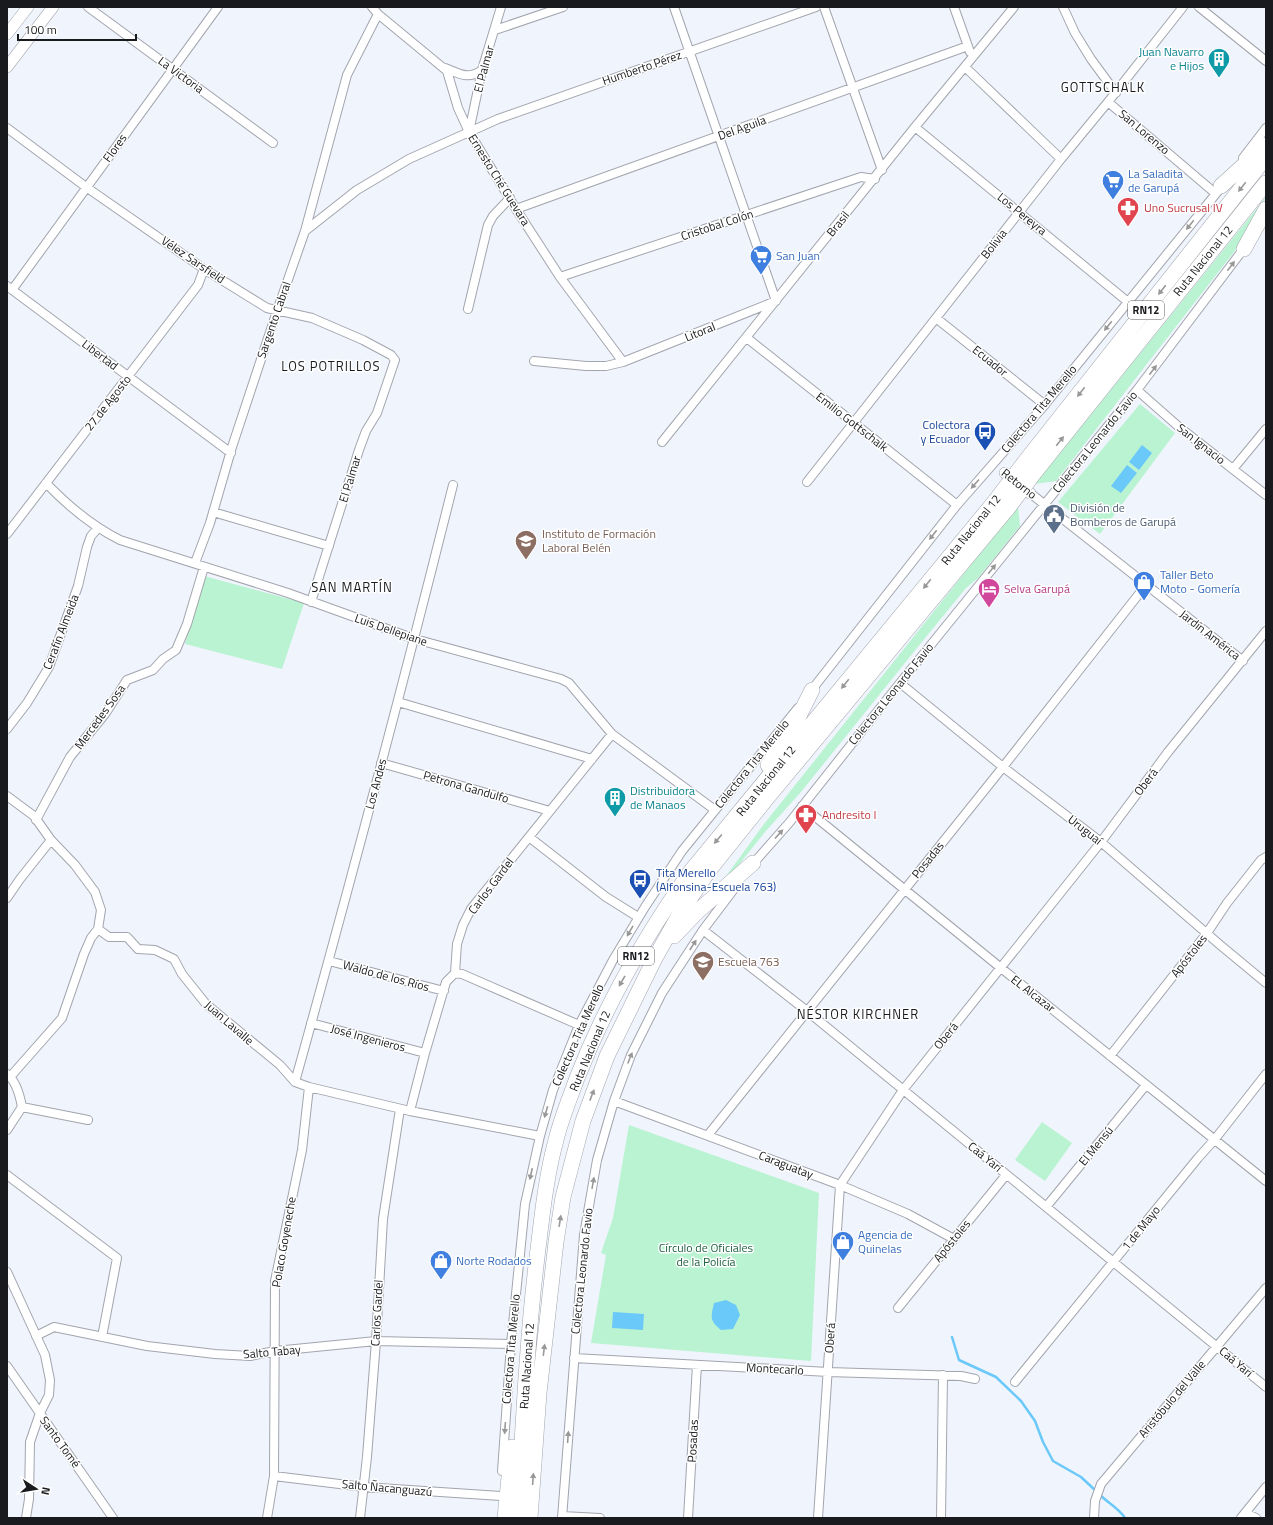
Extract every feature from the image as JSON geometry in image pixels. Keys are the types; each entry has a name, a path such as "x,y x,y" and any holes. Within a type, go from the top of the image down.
{"highway":[{"path":"1218,190 1266,145"},
{"name":"Ruta Nacional 12","path":"530,1518 539,1393 556,1242 563,1197 582,1120 607,1056 655,958 682,910 710,869 1002,504 1266,156"},
{"name":"Ruta Nacional 12","path":"1030,467 1266,183"},
{"path":"1244,249 1266,210"},
{"name":"Ruta Nacional 12","path":"518,1518 532,1289 544,1197 556,1139 588,1050 615,993 668,904 691,871 1002,504"},
{"path":"730,825 796,722 812,690"},
{"path":"655,958 698,912 753,863"},
{"path":"505,1518 519,1382 529,1334"}],"main road":[{"path":"7,34 28,7"},
{"path":"7,67 53,7"},
{"name":"Retorno","path":"1005,473 1030,493"}],"street":[{"name":"La Victoria","path":"88,7 274,143"},
{"name":"Flores","path":"9,288 86,187 218,7"},
{"path":"372,7 378,14 445,68 461,75 468,76 475,75 482,70"},
{"name":"El Palmar","path":"469,132 482,70 501,7"},
{"path":"495,30 563,7"},
{"path":"674,7 776,301"},
{"name":"Humberto Pérez","path":"305,231 357,190 409,160 498,119 816,7"},
{"path":"824,7 882,170"},
{"path":"954,7 972,58"},
{"name":"Brasil","path":"662,442 875,179 915,127 1014,7"},
{"name":"San Lorenzo","path":"1063,7 1075,33 1091,59 1116,92"},
{"name":"Bolivia","path":"807,482 1061,159 1183,7"},
{"path":"1199,7 1266,62"},
{"name":"Sargento Cabral","path":"195,563 203,544 277,311 305,231 347,75 378,14"},
{"name":"Del Aguila","path":"516,209 968,46"},
{"name":"Ernesto Ché Guevara","path":"445,68 458,108 469,132 560,277 623,362"},
{"path":"965,68 1061,159"},
{"name":"San Lorenzo","path":"1108,102 1218,190"},
{"name":"Los Pereyra","path":"915,127 1020,211 1128,302"},
{"name":"Vélez Sarsfield","path":"7,128 86,187 204,269 267,308 298,314 337,328 391,355 396,360"},
{"name":"Colectora Tita Merello","path":"500,1518 511,1344 525,1204 540,1136 553,1090 579,1025 613,960 638,917 682,851 714,810 812,690 957,505 1045,405 1266,128"},
{"name":"Cristobal Colón","path":"560,277 861,177 875,179"},
{"path":"468,308 488,225 493,216 510,198"},
{"name":"Colectora Leonardo Favio","path":"562,1517 584,1235 597,1160 614,1100 631,1055 662,993 703,930 753,863 789,823 1137,390 1266,221"},
{"name":"27 de Agosto","path":"7,534 198,285 204,269"},
{"name":"Libertad","path":"9,288 231,453"},
{"name":"Litoral","path":"534,361 586,366 606,366 623,362 776,301"},
{"name":"Ecuador","path":"936,318 1045,405"},
{"name":"Emilio Gottschalk","path":"747,338 957,505"},
{"name":"El Palmar","path":"312,602 359,450 366,431 378,413 396,360"},
{"name":"San Ignacio","path":"1137,390 1178,427 1266,495"},
{"path":"1233,469 1266,429"},
{"name":"Retorno","path":"993,463 1005,473"},
{"name":"Luis Dellepiane","path":"46,483 68,506 98,528 120,540 195,563 415,638 569,682 612,734 714,810"},
{"name":"Los Andes","path":"295,1082 382,763 453,486"},
{"name":"Retorno","path":"1030,493 1045,504"},
{"name":"Jardín América","path":"1045,504 1243,661"},
{"path":"213,512 329,546"},
{"name":"Cerafín Almeida","path":"7,729 27,703 49,667 78,586 87,546 91,536 98,528"},
{"name":"Mercedes Sosa","path":"36,820 70,757 105,714 127,680 153,670 163,659 176,650 187,624 204,567"},
{"name":"Posadas","path":"708,1135 1003,767 1146,585"},
{"name":"Oberá","path":"818,1518 840,1185 903,1090 1101,842 1168,752 1266,631"},
{"name":"Uruguaí","path":"900,683 1003,767 1101,842 1266,983"},
{"path":"398,702 592,759"},
{"name":"Carlos Gardel","path":"410,1111 446,982 455,973 457,944 463,925 471,909 612,734"},
{"name":"Petrona Gandulfo","path":"382,763 550,811"},
{"path":"7,796 25,808 51,840 75,865 95,892 101,910 98,929 91,938 84,954 62,1018 9,1075 20,1096 22,1107 7,1130"},
{"name":"EL Alcazar","path":"802,806 904,890 1266,1181"},
{"path":"529,837 606,897 638,917"},
{"path":"7,898 51,840"},
{"name":"Apóstoles","path":"1110,1056 1207,933 1227,903 1261,860 1266,857"},
{"name":"Juan Lavalle","path":"98,929 109,937 127,937 138,949 155,950 174,959 182,974 206,1004 280,1065 295,1082 309,1087 400,1109 540,1136"},
{"name":"Caá Yarí","path":"703,930 807,1011 1266,1387"},
{"name":"Waldo de los Ríos","path":"329,961 444,991"},
{"path":"455,973 462,974 579,1025"},
{"name":"José Ingenieros","path":"311,1023 425,1053"},
{"name":"1 de Mayo","path":"1015,1382 1215,1139 1266,1074"},
{"name":"El Mensú","path":"1046,1207 1146,1085"},
{"name":"Polaco Goyeneche","path":"267,1518 274,1476 275,1281 302,1150 309,1087"},
{"name":"Caraguatay","path":"614,1100 840,1185 908,1214 954,1239"},
{"path":"22,1107 88,1120"},
{"name":"Carlos Gardel","path":"360,1518 367,1457 376,1341 383,1219 400,1109"},
{"path":"7,1175 117,1258 102,1337"},
{"name":"Apóstoles","path":"898,1308 1006,1175"},
{"path":"7,1272 45,1355 50,1380 49,1395 40,1413 30,1442 29,1499 26,1518"},
{"name":"Aristóbulo del Valle","path":"1094,1518 1095,1501 1101,1484 1266,1288"},
{"name":"Salto Tabay","path":"36,1336 54,1327 147,1346 214,1354 250,1356 275,1351 376,1341 511,1344"},
{"name":"Montecarlo","path":"574,1358 828,1372 943,1375 961,1376 975,1379"},
{"name":"Posadas","path":"688,1518 697,1365"},
{"name":"Santo Tomé","path":"7,1366 113,1518"},
{"path":"941,1518 943,1375"},
{"name":"Salto Ñacanguazú","path":"274,1476 364,1487 501,1496"},
{"path":"1256,1518 1243,1515 1266,1487"},
{"path":"562,1517 600,1518"}],"green space":[{"path":"1266,197 1251,230 1056,481 1035,484"},
{"path":"1140,404 1175,433 1100,534 1058,502"},
{"path":"1018,506 1020,526 978,578 966,588 801,792 765,832 725,882 713,894 764,824"},
{"path":"204,576 304,603 282,669 185,644"},
{"path":"1042,1122 1072,1143 1045,1181 1015,1160"},
{"name":"Círculo de Oficiales de la Policía","path":"629,1125 819,1193 811,1361 591,1343 606,1255 601,1253 613,1218"}],"water":[{"path":"1142,445 1152,453 1139,470 1129,462"},
{"path":"1127,465 1137,473 1121,493 1111,486"},
{"path":"726,1300 736,1305 740,1315 733,1329 721,1330 714,1324 712,1312 714,1303"},
{"path":"613,1312 644,1314 643,1330 612,1328"}],"waterway":[{"path":"952,1337 959,1360 996,1377 1021,1401 1035,1421 1043,1442 1053,1461 1081,1477 1096,1491"},
{"path":"1100,1495 1117,1508 1125,1518"}],"place":[{"name":"Juan Navarro e Hijos","path":"1219,78"},
{"name":"La Saladita de Garupá","path":"1113,200"},
{"name":"Uno Sucrusal IV","path":"1128,228"},
{"name":"San Juan","path":"761,276"},
{"name":"Colectora y Ecuador","path":"985,452"},
{"name":"División de Bomberos de Garupá","path":"1054,534"},
{"name":"Instituto de Formación Laboral Belén","path":"526,560"},
{"name":"Taller Beto Moto - Gomería","path":"1144,602"},
{"name":"Selva Garupá","path":"989,608"},
{"name":"Distribuidora de Manaos","path":"615,818"},
{"name":"Andresito I","path":"806,834"},
{"name":"Tita Merello (Alfonsina-Escuela 763)","path":"640,900"},
{"name":"Escuela 763","path":"703,982"},
{"name":"Agencia de Quinelas","path":"843,1262"},
{"name":"Norte Rodados","path":"441,1280"}],"district":[{"name":"GOTTSCHALK","path":"1103,87"},
{"name":"LOS POTRILLOS","path":"331,366"},
{"name":"SAN MARTÍN","path":"352,587"},
{"name":"NÉSTOR KIRCHNER","path":"858,1014"}]}
